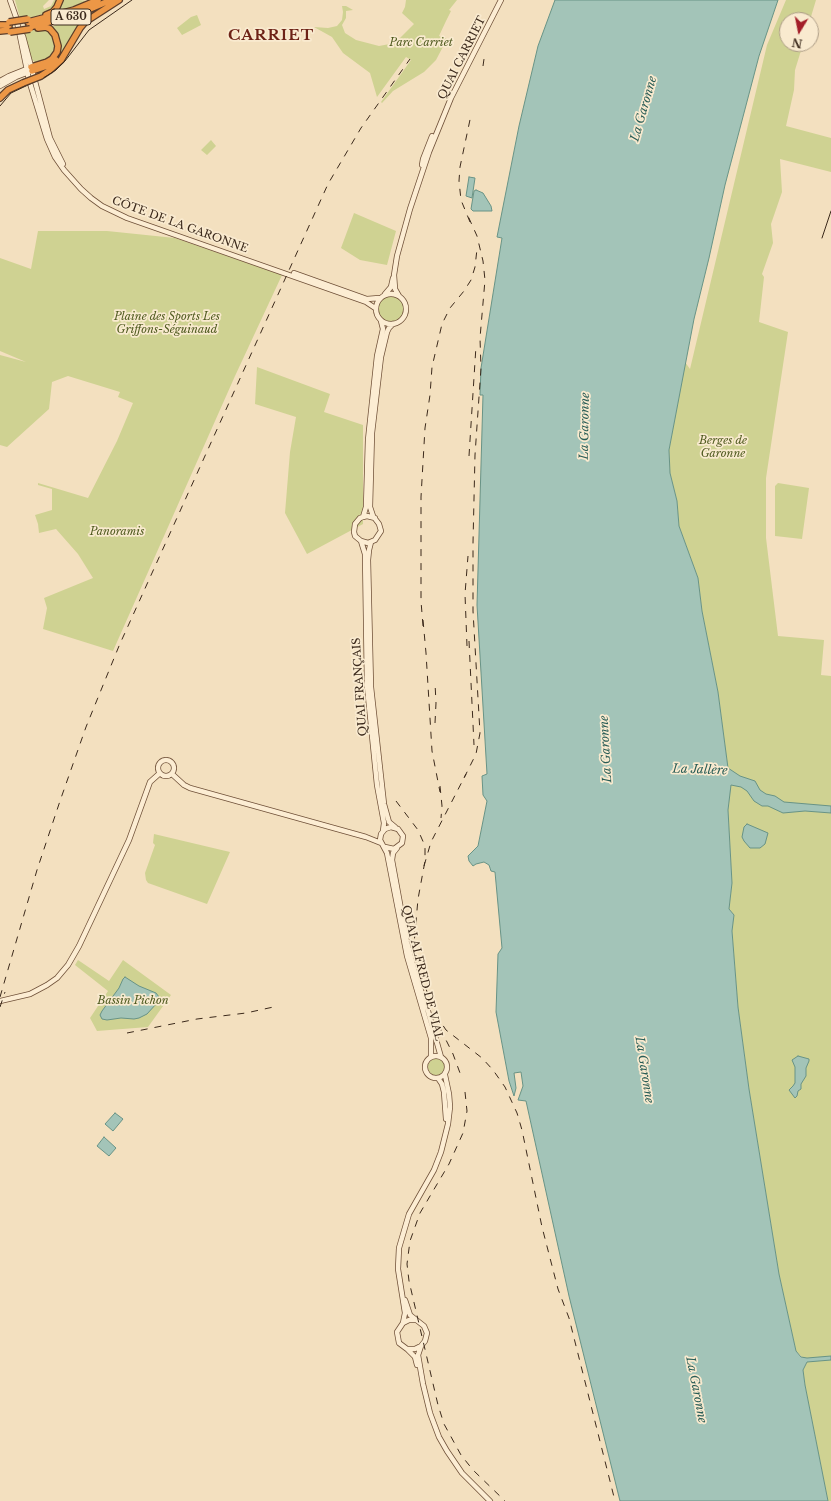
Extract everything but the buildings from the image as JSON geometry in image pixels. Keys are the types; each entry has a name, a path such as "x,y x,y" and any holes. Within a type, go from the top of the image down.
{"highway":[{"path":"29,24 53,12 60,0"},
{"name":"A 630","path":"29,24 74,10 98,0"},
{"name":"A 630","path":"1,28 76,15 110,0"},
{"path":"0,98 8,90 40,73 50,70 61,60 80,28 91,18 119,0"},
{"path":"29,24 50,30 55,35 58,46 57,52 52,59 29,70"},
{"path":"29,70 40,73"},
{"path":"33,81 40,73"}],"main road":[{"path":"10,0 16,17 25,60 29,70"},
{"path":"14,0 29,70"},
{"name":"QUAI CARRIET","path":"386,294 391,287 399,247 421,176 439,125 465,68 501,0"},
{"path":"21,70 25,60"},
{"path":"0,81 21,70 29,70"},
{"path":"0,86 29,70"},
{"name":"CÔTE DE LA GARONNE","path":"29,70 50,138 62,161 83,187 104,203 133,217 290,272 367,298 380,298"},
{"path":"16,77 33,81"},
{"name":"CÔTE DE LA GARONNE","path":"33,81 47,139 55,157 64,170 81,189 102,206 127,218 366,302 375,308"},
{"name":"QUAI CARRIET","path":"394,275 395,289 399,296"},
{"path":"363,517 366,506 368,440 377,356 383,329 375,308 380,298 390,293 399,296 405,303 406,312 401,320 393,324 387,332 381,357 372,433 370,504 371,513 380,524 381,531 378,538 371,542 361,542 356,536 354,528 357,521 367,516 374,518"},
{"path":"381,321 393,324"},
{"name":"QUAI FRANÇAIS","path":"361,542 365,554 367,686 378,785 384,822 382,833"},
{"name":"QUAI FRANÇAIS","path":"371,542 368,560 371,687 384,804 389,822 395,827"},
{"path":"160,773 158,766 161,761 166,759 174,764 172,774"},
{"path":"160,773 167,776 172,774"},
{"path":"0,1001 30,994 47,985 57,978 68,965 79,946 129,840 150,782 160,773"},
{"path":"172,774 184,785 197,790 366,837 391,850 397,848 402,843 403,836 395,827 388,827 382,833 366,837"},
{"path":"382,833 383,845"},
{"name":"QUAI ALFRED DE VIAL","path":"383,845 387,853 407,956 431,1038 431,1057"},
{"name":"QUAI ALFRED DE VIAL","path":"397,848 393,853 392,860 404,928 416,976 441,1057"},
{"path":"445,1075 438,1078 431,1078 426,1071 426,1063 431,1057 441,1057 447,1064 445,1075 449,1089 450,1103 448,1124 437,1163 411,1209 402,1234 398,1261 405,1313 402,1323 398,1328 397,1335 399,1343 415,1357 433,1421 447,1452 462,1473 490,1501"},
{"path":"438,1078 443,1087 445,1097 445,1135"},
{"path":"402,1292 409,1312 415,1320 424,1326 427,1333 418,1355 423,1384"},
{"path":"402,1323 408,1320 415,1320"},
{"path":"407,1349 415,1349 421,1346"}],"green space":[{"path":"15,0 49,0 43,6 44,9 51,6 54,0 58,0 56,5 47,13 26,19 20,18"},
{"path":"62,0 87,1 59,12 57,11"},
{"name":"Parc Carriet","path":"406,0 457,0 449,10 451,11 439,36 447,39 436,60 424,72 393,91 382,103 381,102 411,60 406,57 377,97 370,73 343,53 332,37 314,27 328,28 337,26 342,20 342,6 346,6 353,10 346,11 346,18 342,25 345,33 356,40 379,46 395,43 414,24 402,13"},
{"path":"786,0 816,0 812,12 781,12"},
{"path":"104,7 81,24 61,53 59,52 59,36 50,27"},
{"path":"197,15 201,25 182,35 177,28 191,17"},
{"name":"Berges de Garonne","path":"779,17 779,52 801,52 795,70 794,90 786,126 831,138 831,172 780,159 782,192 771,224 773,243 762,274 764,277 759,322 788,332 766,478 766,538 778,636 824,640 821,675 831,676 831,1501 828,1501 805,1385 803,1370 807,1362 796,1351 779,1274 749,1089 738,1007 732,931 734,915 729,909 732,883 728,810 730,785 718,692 702,611 698,578 679,526 677,501 670,473 669,450 685,362 690,369 767,45"},
{"path":"41,29 49,31 56,42 53,54 47,59 36,63 31,59 24,32"},
{"path":"211,140 216,146 207,155 201,150"},
{"path":"354,213 396,231 387,265 360,260 341,248"},
{"name":"Plaine des Sports Les Griffons-Séguinaud","path":"38,231 107,231 175,238 282,275 235,376 113,651 43,629 47,608 44,598 93,578 78,554 56,529 39,533 35,515 52,510 52,489 38,485 38,483 88,498 117,441 133,403 118,397 120,392 68,376 52,382 49,409 7,447 0,445 0,355 26,362 0,351 0,258 31,269"},
{"path":"391,296 400,300 404,309 400,318 391,322 382,318 378,309 382,300"},
{"path":"257,367 330,394 324,412 363,425 363,524 307,554 285,513 290,452 296,417 255,404"},
{"path":"778,483 809,488 802,539 775,536 775,486"},
{"path":"154,834 230,852 207,904 148,883 145,873 155,845 153,843"},
{"name":"Bassin Pichon","path":"78,960 109,981 123,960 171,995 148,1027 97,1031 90,1018 108,991 75,965"},
{"path":"437,1058 443,1061 446,1067 443,1073 437,1076 431,1073 428,1067 431,1061"}],"water":[{"path":"555,0 778,0 759,56 725,185 694,319 669,450 670,473 677,501 679,526 698,578 702,611 718,692 728,768 740,776 755,781 760,790 766,794 775,796 784,802 831,806 831,813 805,811 783,813 768,806 762,806 754,801 747,791 741,787 731,785 728,810 732,883 729,909 734,915 732,931 738,1007 749,1089 779,1274 796,1351 801,1357 807,1358 831,1356 831,1360 807,1362 803,1370 828,1501 620,1501 569,1296 526,1101 518,1100 523,1086 521,1072 514,1073 516,1088 514,1096 509,1081 496,1012 498,954 502,948 495,872 491,871 489,865 484,862 473,866 469,861 468,856 478,846 487,801 483,795 482,776 487,774 477,605 483,395 480,395 481,368 502,238 497,237 519,126 538,46"},
{"path":"469,177 475,178 472,198 466,196"},
{"path":"476,190 483,193 491,206 492,211 473,211 471,209 474,191"},
{"path":"747,824 768,833 765,844 760,848 750,848 744,841 742,837 744,827"},
{"name":"Bassin Pichon","path":"125,977 139,986 156,993 159,997 157,1003 147,1014 139,1018 102,1019 100,1015 102,1011"},
{"path":"798,1056 809,1059 809,1061 806,1068 806,1076 801,1084 801,1089 798,1091 795,1098 789,1090 795,1083 795,1067 792,1060"},
{"path":"115,1113 123,1119 113,1131 105,1124"},
{"path":"104,1137 116,1148 109,1156 97,1146"}],"tram line":[{"path":"0,106 11,93 45,77 56,70 65,61 89,30 132,0"},
{"path":"822,238 831,211"}],"railway":[{"path":"0,997 37,870 60,801 86,727 119,646 328,184 361,128 410,59"},
{"path":"483,66 484,59"},
{"path":"470,222 461,200 459,181 460,167 471,115"},
{"path":"464,778 476,754 480,733 473,611 473,543 475,455 481,368 480,338 485,280 483,261 477,236 468,216"},
{"path":"423,626 421,601 421,497 425,428 430,395 432,367 442,324 450,308 471,280 475,267 477,249"},
{"path":"469,456 476,346"},
{"path":"467,646 465,594 468,556"},
{"path":"423,620 432,751 440,792"},
{"path":"469,641 474,745"},
{"path":"435,683 435,723"},
{"path":"424,866 431,842 466,774"},
{"path":"440,786 442,806 441,818"},
{"path":"396,801 418,830 425,846 425,861 418,899 414,944 417,963 432,1006"},
{"path":"0,1007 5,992"},
{"path":"431,1001 436,1015 446,1030 482,1058 493,1070 505,1087 517,1113 522,1130 542,1227 558,1289 569,1318 615,1501"},
{"path":"127,1033 197,1019 246,1013 278,1006"},
{"path":"440,1028 453,1054 460,1073"},
{"path":"465,1092 467,1111 463,1133 449,1164 420,1213 410,1241 407,1264 409,1281 438,1405 444,1424 461,1455 473,1470 505,1501"}],"district":[{"name":"CARRIET","path":"271,36"}],"water label":[{"name":"La Garonne","path":"644,109"},
{"name":"La Garonne","path":"585,426"},
{"name":"La Garonne","path":"606,749"},
{"name":"La Jallère","path":"700,770"},
{"name":"La Garonne","path":"644,1070"},
{"name":"La Garonne","path":"696,1390"}],"park label":[{"name":"Panoramis","path":"117,532"}]}
